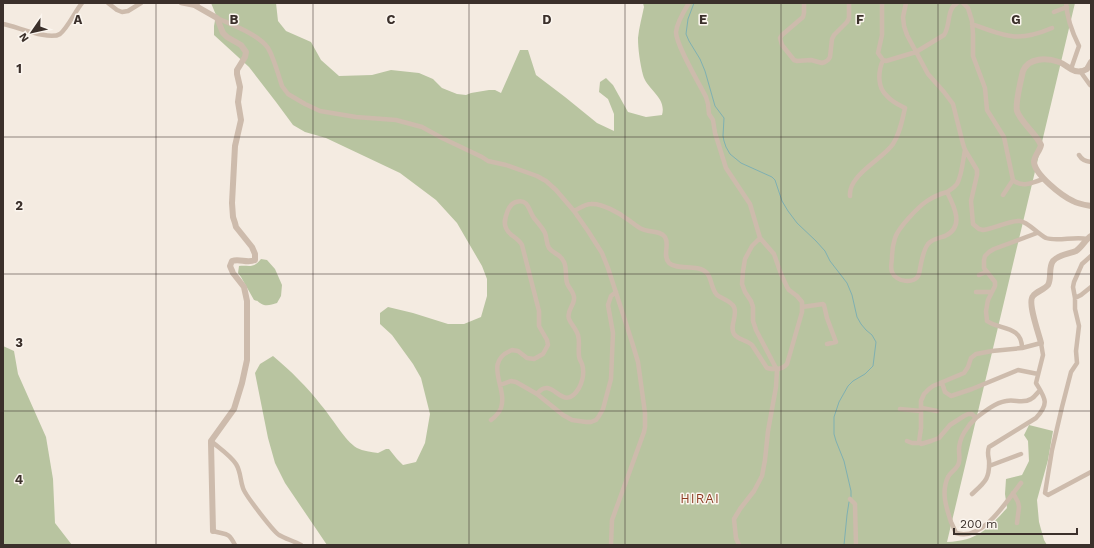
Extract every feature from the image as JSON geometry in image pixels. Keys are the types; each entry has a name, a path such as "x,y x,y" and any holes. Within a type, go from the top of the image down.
{"street":[{"path":"3,24 41,34 60,34 82,3"},
{"path":"108,3 122,12 128,11 141,3"},
{"path":"181,3 197,5 217,18 263,42 268,49 282,86 288,94 310,106 320,111 330,113 356,117 396,120 422,126 442,138 488,161 513,167 546,181 574,211 602,254 608,268 638,362 645,413 645,427 612,520 611,545"},
{"path":"574,211 583,206 594,204 618,213 643,230 660,232 663,234 667,240 666,258 668,261 674,266 705,271 711,279 716,293 730,302 735,308 733,326 736,337 749,341 768,368 777,370 784,366 788,361 802,302 787,287 774,254 760,238 750,204 726,168 713,120 709,114 706,97 677,40 677,27 689,3"},
{"path":"804,3 803,17 784,32 780,38 780,41 794,60 813,60 822,63 830,57 832,39 834,35 848,22 849,3"},
{"path":"882,3 882,35 878,53 883,60 889,61 916,52 945,33 952,8 957,3"},
{"path":"906,3 903,22 907,35 928,74 953,104 961,139 965,150 977,170 971,201 973,224 979,229 983,230 1020,221 1037,233 1050,239 1089,237"},
{"path":"963,3 968,8 972,24 974,61 985,88 987,110 1004,138 1013,180 1020,185 1023,185 1043,179"},
{"path":"1054,12 1067,5 1067,14 1072,33 1079,46 1071,69"},
{"path":"217,18 223,33 241,45 246,54 237,70 240,87 238,102 241,120 235,146 232,203 233,217 236,227 252,248 255,257 255,260 252,262 236,260 232,262 230,266 233,273 244,287 247,301 247,360 234,409 211,441 213,531 227,534 230,536 235,545"},
{"path":"972,24 1009,36 1018,37 1040,33 1052,28"},
{"path":"850,196 850,189 858,178 889,150 903,122 905,108 888,97 881,88 879,81 883,60"},
{"path":"1091,62 1087,68 1080,71 1075,71 1060,62 1050,60 1031,62 1025,66 1023,71 1017,104 1018,113 1041,145 1034,163 1043,179 1072,201 1091,206"},
{"path":"1080,71 1090,85"},
{"path":"947,192 957,221 953,229 946,235 933,240 926,246 919,274 915,280 910,282 895,277 891,268 892,250 894,240 899,230 926,201 954,188 957,184 962,168 965,150"},
{"path":"1079,155 1086,162 1091,162"},
{"path":"1003,195 1013,180"},
{"path":"491,420 496,416 501,408 502,394 496,368 498,360 504,354 512,350 515,350 527,358 534,359 543,354 548,344 548,340 539,326 540,311 522,245 519,240 508,233 505,226 506,216 510,206 519,201 526,203 529,206 533,217 545,234 549,247 552,251 560,255 565,263 566,282 574,296 574,302 568,313 568,317 579,336 579,356 584,373 582,381 575,394 568,398 561,397 552,390 545,388 541,389 537,394"},
{"path":"1022,348 1020,338 1016,334 1006,328 987,321 986,311 988,300 995,286 994,282 984,268 984,260 989,252 1003,245 1037,233"},
{"path":"972,494 988,478 989,447 1036,418 1042,412 1044,398 1036,383 1043,350 1032,310 1031,298 1048,285 1053,261 1060,256 1076,251 1089,237"},
{"path":"739,545 736,538 734,519 760,481 764,472 768,430 776,387 777,370 754,326 753,307 742,284 745,259 752,246 760,238"},
{"path":"1091,256 1082,264 1073,287 1075,309 1079,326 1076,351 1077,363 1071,372 1062,407 1052,450 1045,494 1048,495 1091,472"},
{"path":"979,275 986,272"},
{"path":"1075,298 1091,287"},
{"path":"500,385 514,381 525,386 563,415 572,420 591,422 599,416 605,405 611,379 613,333 608,305 611,296 616,292"},
{"path":"976,292 992,292"},
{"path":"802,307 824,304 827,318 836,342 827,344"},
{"path":"920,443 921,401 924,394 933,386 964,373 967,370 973,356 976,354 1022,348 1041,343"},
{"path":"942,383 945,392 951,396 972,390 1018,370 1038,374"},
{"path":"1021,482 990,522 984,527 966,535 956,533 944,499 944,488 949,476 959,465 959,451 962,435 976,418 986,411 1002,402 1011,400 1030,400 1040,390"},
{"path":"900,409 937,411"},
{"path":"907,441 912,443 923,443 939,438 950,425 968,414 972,414 976,418"},
{"path":"211,441 236,464 240,472 243,489 249,500 278,535 301,545"},
{"path":"989,466 1021,454"},
{"path":"1013,493 1019,507 1016,523"},
{"path":"850,499 854,504 856,545"}],"green space":[{"path":"211,3 276,3 278,21 286,31 311,42 321,60 339,76 372,75 391,70 419,73 433,79 442,88 457,94 466,95 489,90 495,90 501,93 520,50 528,50 536,75 597,123 614,131 614,114 608,99 599,92 600,82 606,78 613,85 628,112 646,117 662,115 662,103 645,80 640,61 638,38 644,7 643,3 1075,3 947,542 974,536 988,528 1007,508 1005,494 1006,479 1022,475 1029,461 1028,441 1024,435 1029,425 1053,431 1048,460 1037,500 1039,522 1047,545 327,545 285,483 275,463 268,438 255,373 260,364 273,356 280,362 310,392 352,445 364,451 378,453 389,449 403,465 416,462 425,443 430,414 421,378 392,335 380,324 380,313 388,307 448,324 464,324 481,317 487,296 487,279 482,266 457,223 436,200 400,173 326,138 305,132 293,125 249,67 214,35 216,15"},
{"path":"261,259 267,260 275,269 282,285 281,296 277,303 270,305 262,304 254,300 238,273 239,266 251,266 256,264"},
{"path":"3,346 14,351 18,374 46,437 53,479 55,523 72,545 3,545"}],"waterway":[{"path":"694,3 688,19 686,34 705,71 715,106 724,118 723,136 726,147 730,154 741,163 772,177 775,180 782,201 788,211 797,223 825,251 830,261 847,283 852,295 857,317 876,342 873,366 865,374 853,381 848,386 839,402 834,417 834,434 844,461 851,497"},
{"path":"844,545 849,502"}],"district":[{"name":"HIRAI","path":"700,498"}]}
